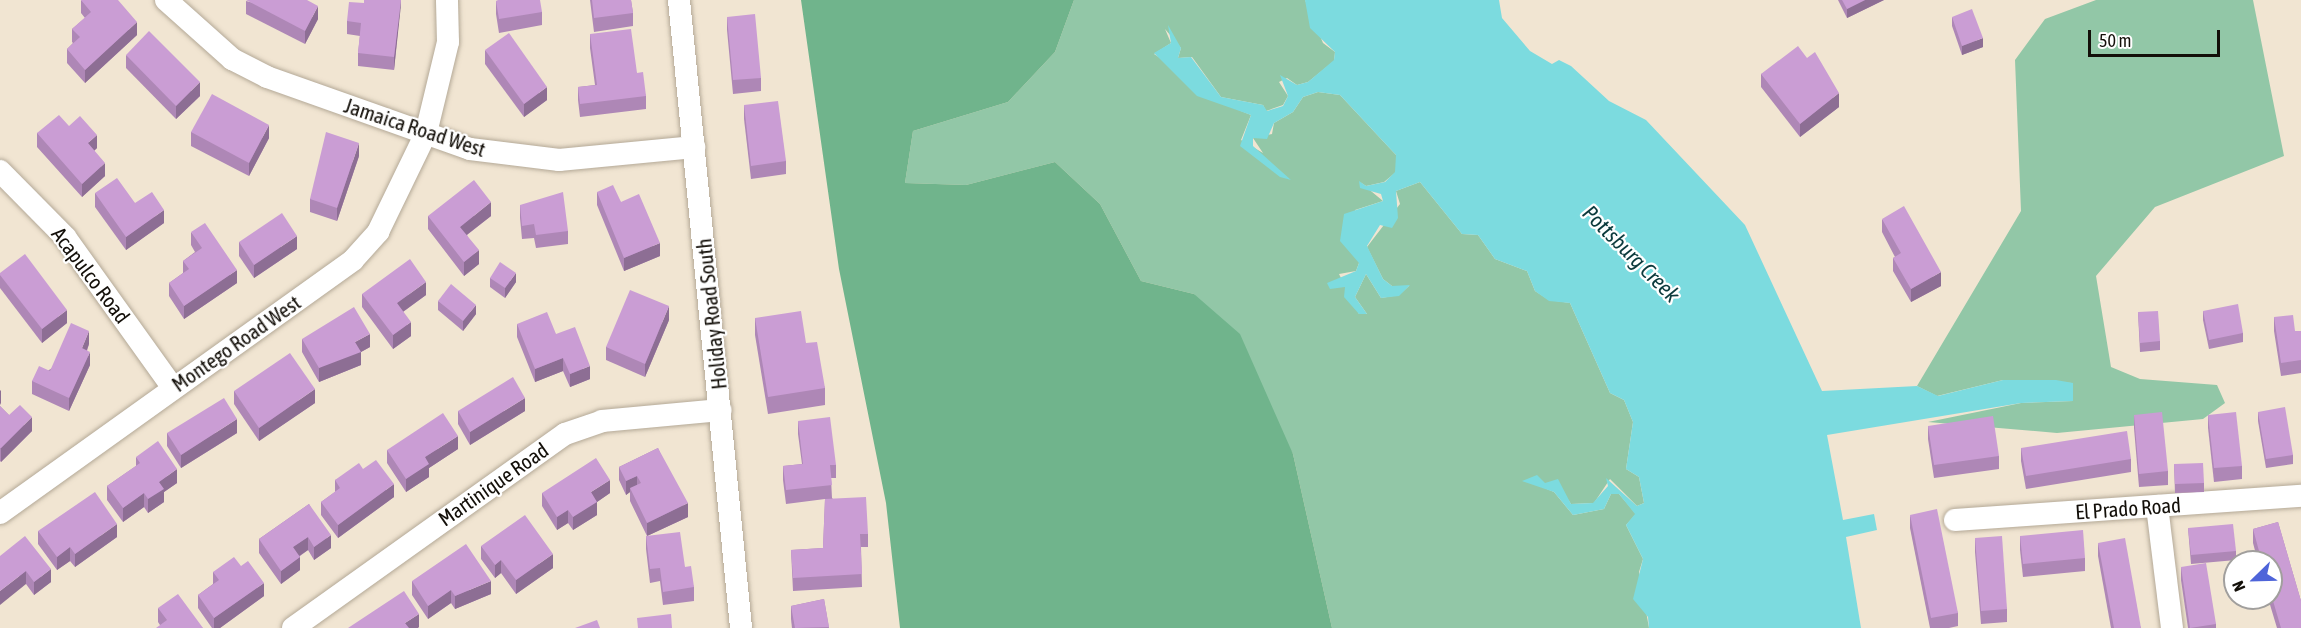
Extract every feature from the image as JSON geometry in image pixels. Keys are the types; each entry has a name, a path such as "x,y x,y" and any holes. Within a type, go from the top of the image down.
{"street":[{"name":"Jamaica Road West","path":"166,0 232,59 267,77 470,149 559,160 694,147"},
{"name":"Montego Road West","path":"0,513 353,260 392,210 426,133 448,42 447,0"},
{"name":"Holiday Road South","path":"678,0 741,628"},
{"name":"Acapulco Road","path":"0,171 65,237 173,388"},
{"name":"Martinique Road","path":"293,628 565,434 602,421 720,410"},
{"name":"El Prado Road","path":"1955,520 2157,506 2300,500"},
{"path":"2157,506 2172,628"}],"green space":[{"path":"801,0 1074,0 1055,52 1008,102 913,131 905,183 966,185 1055,162 1100,204 1141,281 1194,294 1240,334 1293,454 1332,628 900,628 886,503 839,269"},
{"path":"1074,0 1305,0 1323,43 1335,52 1334,61 1308,82 1297,85 1287,78 1279,82 1288,96 1283,105 1266,111 1263,105 1221,97 1192,57 1178,58 1181,48 1165,29 1171,43 1154,54 1241,111 1251,115 1241,140 1263,153 1253,138 1272,134 1274,123 1293,112 1303,97 1318,92 1340,95 1396,155 1396,172 1384,182 1366,186 1360,182 1383,201 1355,210 1359,263 1356,271 1339,274 1359,314 1367,314 1355,297 1366,274 1381,298 1399,295 1409,286 1392,286 1383,279 1367,247 1400,204 1396,191 1420,182 1462,234 1478,235 1495,259 1527,271 1535,291 1549,300 1570,303 1610,393 1624,400 1633,422 1626,469 1639,477 1644,503 1637,506 1610,479 1594,503 1571,504 1561,489 1530,482 1554,492 1573,515 1604,509 1611,494 1619,494 1636,514 1626,525 1643,559 1639,572 1649,628 1332,628 1293,454 1194,294 1141,281 1100,204 1055,162 966,185 905,183 913,131 1008,102 1055,52"},
{"path":"2096,0 2253,0 2284,156 2155,207 2096,276 2111,367 2140,379 2217,385 2225,403 2203,419 2057,433 1928,422 2021,403 2073,401 2072,383 2003,380 1937,396 1917,386 2021,211 2015,60 2045,19"}],"water":[{"name":"Pottsburg Creek","path":"1305,0 1499,0 1502,18 1530,51 1552,64 1559,60 1571,66 1609,101 1646,120 1745,225 1822,391 1917,386 1938,396 2003,380 2056,380 2073,383 2073,401 2021,403 1827,435 1843,520 1874,514 1877,530 1846,537 1861,628 1649,628 1648,617 1633,599 1643,559 1626,525 1635,514 1619,494 1611,494 1604,509 1573,515 1554,492 1522,481 1537,475 1545,483 1558,479 1571,504 1593,503 1608,486 1606,478 1637,506 1644,503 1639,477 1626,469 1633,422 1624,400 1610,393 1570,303 1549,301 1535,291 1527,271 1495,259 1478,235 1462,234 1420,182 1396,191 1398,218 1392,228 1380,225 1367,246 1383,279 1392,286 1410,285 1399,296 1381,298 1366,274 1355,297 1367,314 1359,314 1344,297 1345,287 1330,289 1327,283 1356,271 1359,263 1340,241 1344,214 1383,201 1381,194 1360,188 1359,181 1366,186 1385,182 1395,172 1396,155 1340,95 1318,92 1303,97 1293,112 1274,123 1267,139 1253,138 1253,146 1291,180 1280,177 1240,146 1251,115 1197,96 1154,53 1171,43 1168,25 1181,48 1178,58 1191,57 1221,97 1263,105 1267,111 1283,106 1288,96 1280,75 1297,85 1308,82 1334,60 1335,52 1310,28"}],"building":[{"path":"81,0 118,0 137,22 85,70 67,49 80,37 72,29 91,12"},
{"path":"246,0 307,0 318,6 305,31"},
{"path":"364,0 401,0 394,57 358,53 361,23 347,21 349,2 364,3"},
{"path":"540,0 542,12 499,19 496,1"},
{"path":"592,0 631,0 633,13 594,18"},
{"path":"1842,0 1865,0 1847,9"},
{"path":"1972,9 1983,38 1962,46 1952,17"},
{"path":"755,14 761,78 733,80 727,17"},
{"path":"631,29 637,73 643,72 646,96 580,104 578,87 597,85 590,34"},
{"path":"149,31 200,82 176,106 126,55"},
{"path":"509,33 547,87 524,104 485,50"},
{"path":"1798,46 1807,58 1815,52 1839,93 1800,124 1761,74"},
{"path":"212,94 269,125 249,163 191,132"},
{"path":"778,101 786,161 751,166 744,105"},
{"path":"59,115 69,126 80,116 97,135 88,143 105,163 82,184 37,133"},
{"path":"326,132 359,143 337,208 310,199"},
{"path":"117,178 135,203 152,192 164,210 126,237 95,193"},
{"path":"474,180 491,202 460,227 479,250 464,262 428,216"},
{"path":"613,185 621,202 639,194 660,243 624,258 597,192"},
{"path":"563,192 568,231 536,235 534,224 522,226 520,205"},
{"path":"1904,206 1941,272 1911,289 1893,258 1901,253 1882,219"},
{"path":"282,213 297,236 254,265 239,242"},
{"path":"205,223 237,270 184,306 169,283 189,269 183,261 202,248 191,232"},
{"path":"25,254 67,310 42,329 0,275"},
{"path":"410,259 426,282 397,303 411,322 393,335 362,294"},
{"path":"500,262 516,273 505,288 490,278"},
{"path":"451,284 476,305 463,321 438,301"},
{"path":"630,290 669,306 645,364 606,347"},
{"path":"2238,304 2243,333 2209,340 2203,311"},
{"path":"354,307 370,334 355,342 361,352 319,368 302,339"},
{"path":"801,311 806,343 817,342 825,388 768,397 755,318"},
{"path":"2158,311 2160,341 2140,343 2138,312"},
{"path":"547,312 556,334 575,327 590,366 570,374 563,358 535,369 517,324"},
{"path":"2293,315 2295,331 2301,331 2301,360 2281,363 2274,317"},
{"path":"71,323 89,331 82,348 90,352 69,398 32,381 39,366 50,371"},
{"path":"290,353 315,389 259,428 234,391"},
{"path":"513,377 525,398 470,432 458,411"},
{"path":"224,398 237,419 181,455 167,433"},
{"path":"20,405 32,417 0,448 0,406 9,415"},
{"path":"2285,407 2293,455 2266,459 2258,412"},
{"path":"2162,412 2168,471 2139,474 2134,415"},
{"path":"2236,412 2242,466 2214,468 2208,415"},
{"path":"443,413 458,436 425,457 429,464 406,479 387,450"},
{"path":"1993,416 1999,456 1934,465 1928,426"},
{"path":"830,417 836,465 830,465 832,485 786,490 783,466 803,464 798,421"},
{"path":"2127,431 2131,459 2026,476 2021,448"},
{"path":"158,441 177,469 159,482 164,489 148,499 144,493 123,508 107,486 140,463 136,457"},
{"path":"658,448 688,503 647,523 630,488 641,483 637,476 626,481 619,467"},
{"path":"596,458 610,480 591,492 597,502 573,517 568,510 557,517 542,493"},
{"path":"376,460 394,484 338,525 321,502 340,488 335,480 359,463 363,469"},
{"path":"2203,463 2204,483 2175,484 2174,464"},
{"path":"95,492 117,524 75,554 70,547 57,557 38,531"},
{"path":"866,497 868,534 860,534 862,574 793,578 791,550 823,548 825,499"},
{"path":"309,504 331,535 314,547 308,537 293,547 300,557 281,571 259,539"},
{"path":"1937,509 1958,613 1931,618 1910,515"},
{"path":"525,515 553,554 516,580 501,560 495,565 481,546"},
{"path":"2278,522 2301,601 2301,628 2281,628 2276,610 2283,610 2283,550 2259,550 2253,529"},
{"path":"2233,524 2236,550 2191,555 2188,528"},
{"path":"2083,530 2085,558 2023,564 2020,536"},
{"path":"680,532 685,567 691,566 694,587 663,592 660,568 650,569 646,536"},
{"path":"25,536 51,569 34,582 26,571 0,591 0,556"},
{"path":"2002,536 2007,609 1981,611 1975,538"},
{"path":"2125,538 2141,628 2114,628 2098,543"},
{"path":"466,544 491,581 455,596 451,590 428,606 412,581"},
{"path":"234,557 241,566 248,561 264,583 214,618 198,595 219,580 213,572"},
{"path":"2206,563 2216,624 2190,628 2181,567"},
{"path":"404,591 419,614 405,623 409,628 348,628"},
{"path":"178,594 203,628 156,628 167,620 158,608"},
{"path":"824,599 829,627 795,628 791,606"},
{"path":"671,614 672,628 638,628 637,618"},
{"path":"597,620 600,628 575,628"}]}
